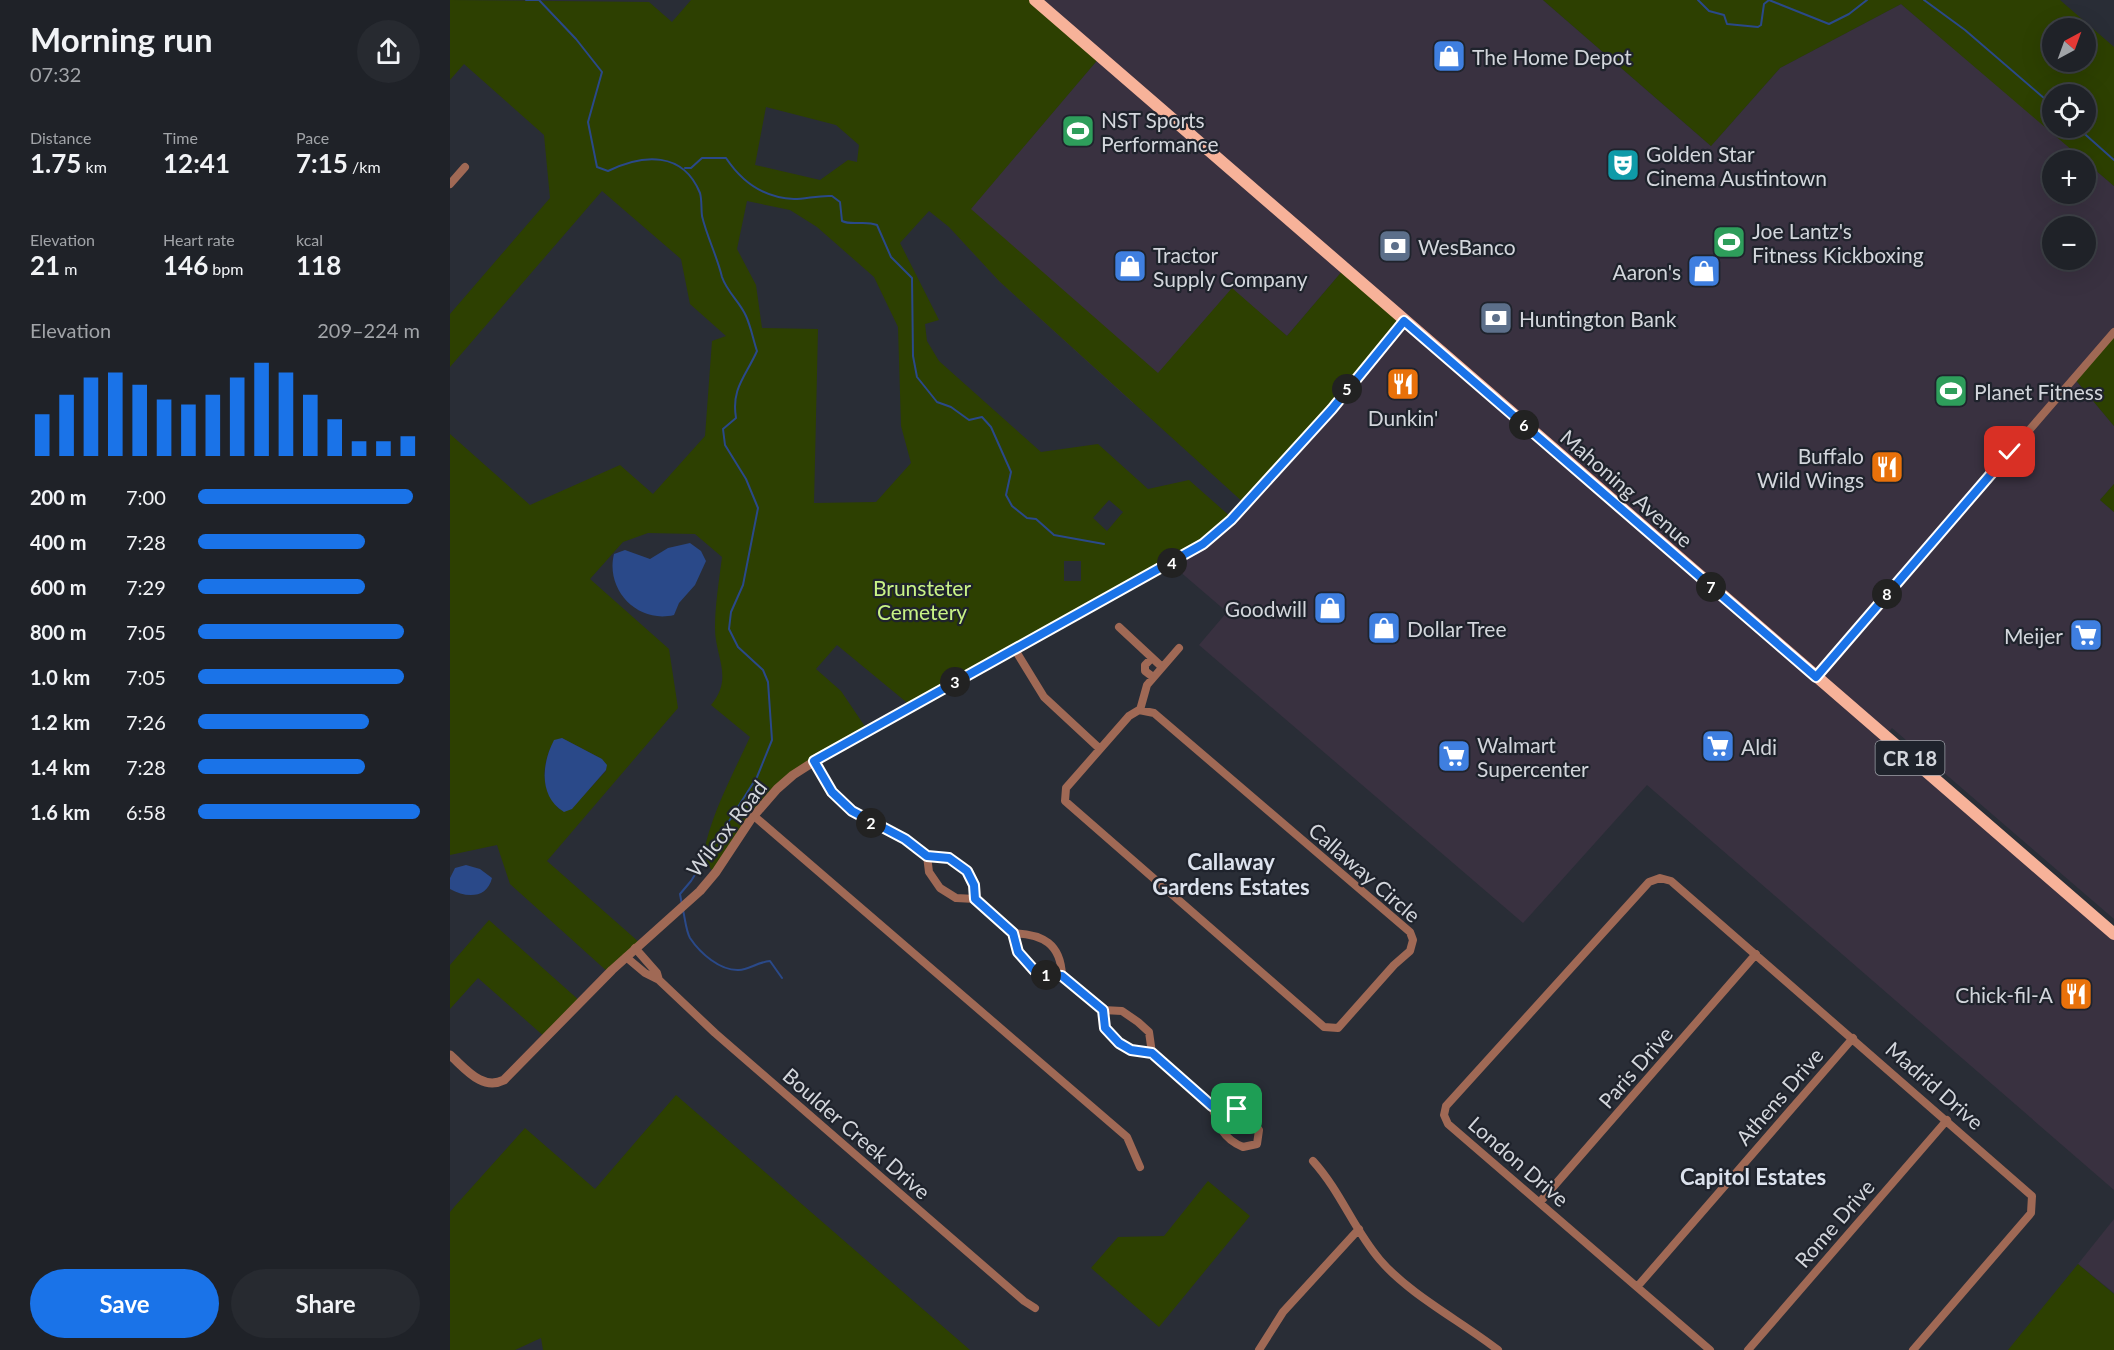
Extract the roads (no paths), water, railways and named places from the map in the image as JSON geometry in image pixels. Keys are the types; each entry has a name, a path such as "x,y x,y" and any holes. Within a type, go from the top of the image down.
{"main road":[{"name":"Mahoning Avenue","path":"1035,0 2114,934"}],"street":[{"path":"450,184 465,166"},
{"name":"Wilcox Road","path":"450,1055 480,1081 493,1085 515,1072 635,948 700,891 754,816 777,789 814,761 1014,648 1188,554 1217,532 1332,409 1404,321"},
{"path":"1816,677 2114,332"},
{"path":"1119,627 1162,667"},
{"path":"1014,648 1044,697 1100,749"},
{"path":"1140,710 1141,700 1153,677 1179,648"},
{"path":"1152,658 1145,665 1145,671 1153,677"},
{"name":"Callaway Circle","path":"1140,710 1154,713 1410,932 1413,940 1410,951 1394,965 1342,1025 1335,1029 1324,1027 1068,805 1064,799 1065,788 1129,716 1140,710"},
{"path":"814,761 832,792 852,811 905,839 927,856 949,858 967,871 974,885 975,899"},
{"path":"754,816 1127,1137 1140,1167"},
{"path":"927,856 929,872 940,888 956,898 975,899 1013,933 1018,952 1034,970 1046,975 1062,976 1103,1010 1122,1011 1138,1022 1149,1032 1152,1053"},
{"name":"Madrid Drive","path":"1660,878 1671,881 2030,1191 2033,1209 1913,1350"},
{"name":"London Drive","path":"1660,878 1648,882 1444,1110 1448,1124 1710,1350"},
{"path":"1013,933 1039,936 1060,957 1062,976"},
{"name":"Boulder Creek Drive","path":"635,948 657,973 659,980"},
{"name":"Paris Drive","path":"1540,1202 1756,954"},
{"name":"Boulder Creek Drive","path":"626,957 645,973 659,980 724,1041 1024,1301 1035,1308"},
{"path":"1103,1010 1105,1028 1111,1036 1131,1050 1152,1053 1212,1106 1218,1126 1231,1140 1243,1148 1257,1144 1259,1131 1242,1112 1230,1107 1212,1106"},
{"name":"Athens Drive","path":"1637,1287 1853,1038"},
{"name":"Rome Drive","path":"1748,1350 1947,1120"},
{"path":"1313,1161 1338,1191 1370,1247 1394,1274 1498,1350"},
{"path":"1259,1350 1283,1312 1359,1229"}],"water":[{"path":"690,543 701,551 706,561 695,585 679,603 674,615 648,614 627,601 615,580 614,554 625,550 650,559 668,548"},
{"path":"562,738 602,759 607,765 606,770 572,809 564,812 550,797 545,779 550,749 554,740"},
{"path":"466,865 480,869 492,878 486,890 469,895 450,889 450,878 455,868"}],"waterway":[{"path":"526,0 539,0 576,39 602,72 588,122 597,167 608,171 635,161 661,160 673,163 693,179 700,193 702,216 722,277 746,316 757,351 740,383 736,398 736,418 723,429 725,445 746,479 758,508 743,585 731,612 729,629 738,647 763,670 768,682 772,740 757,777 691,881 680,894 682,905"},
{"path":"1698,0 1709,11 1724,15 1727,24 1758,27 1761,25 1764,4 1769,0 1829,24 1849,14 1867,0"},
{"path":"1924,0 1965,30 2042,96"},
{"path":"2089,138 2114,160"},
{"path":"685,168 691,168 702,158 726,158 747,181 773,196 794,199 832,196 840,202 842,221 877,225 891,257 912,278 913,356 917,377 937,402 951,407 969,420 982,417 991,427 1011,472 1006,495 1012,506 1027,518 1036,519 1054,535 1104,544"},
{"path":"683,910 690,938 711,960 732,970 746,969 770,961 782,978"}],"place":[{"name":"The Home Depot","path":"1449,56"},
{"name":"NST Sports Performance","path":"1078,131"},
{"name":"Golden Star Cinema Austintown","path":"1623,165"},
{"name":"Joe Lantz's Fitness Kickboxing","path":"1729,242"},
{"name":"WesBanco","path":"1395,246"},
{"name":"Tractor Supply Company","path":"1130,266"},
{"name":"Aaron's","path":"1704,271"},
{"name":"Huntington Bank","path":"1496,318"},
{"name":"Dunkin'","path":"1403,384"},
{"name":"Planet Fitness","path":"1951,391"},
{"name":"Buffalo Wild Wings","path":"1887,467"},
{"name":"Goodwill","path":"1330,608"},
{"name":"Dollar Tree","path":"1384,628"},
{"name":"Meijer","path":"2086,635"},
{"name":"Aldi","path":"1718,746"},
{"name":"Walmart Supercenter","path":"1454,756"},
{"name":"Chick-fil-A","path":"2076,994"}],"district":[{"name":"Callaway Gardens Estates","path":"1231,874"},
{"name":"Capitol Estates","path":"1753,1176"}],"park label":[{"name":"Brunsteter Cemetery","path":"922,599"}]}
